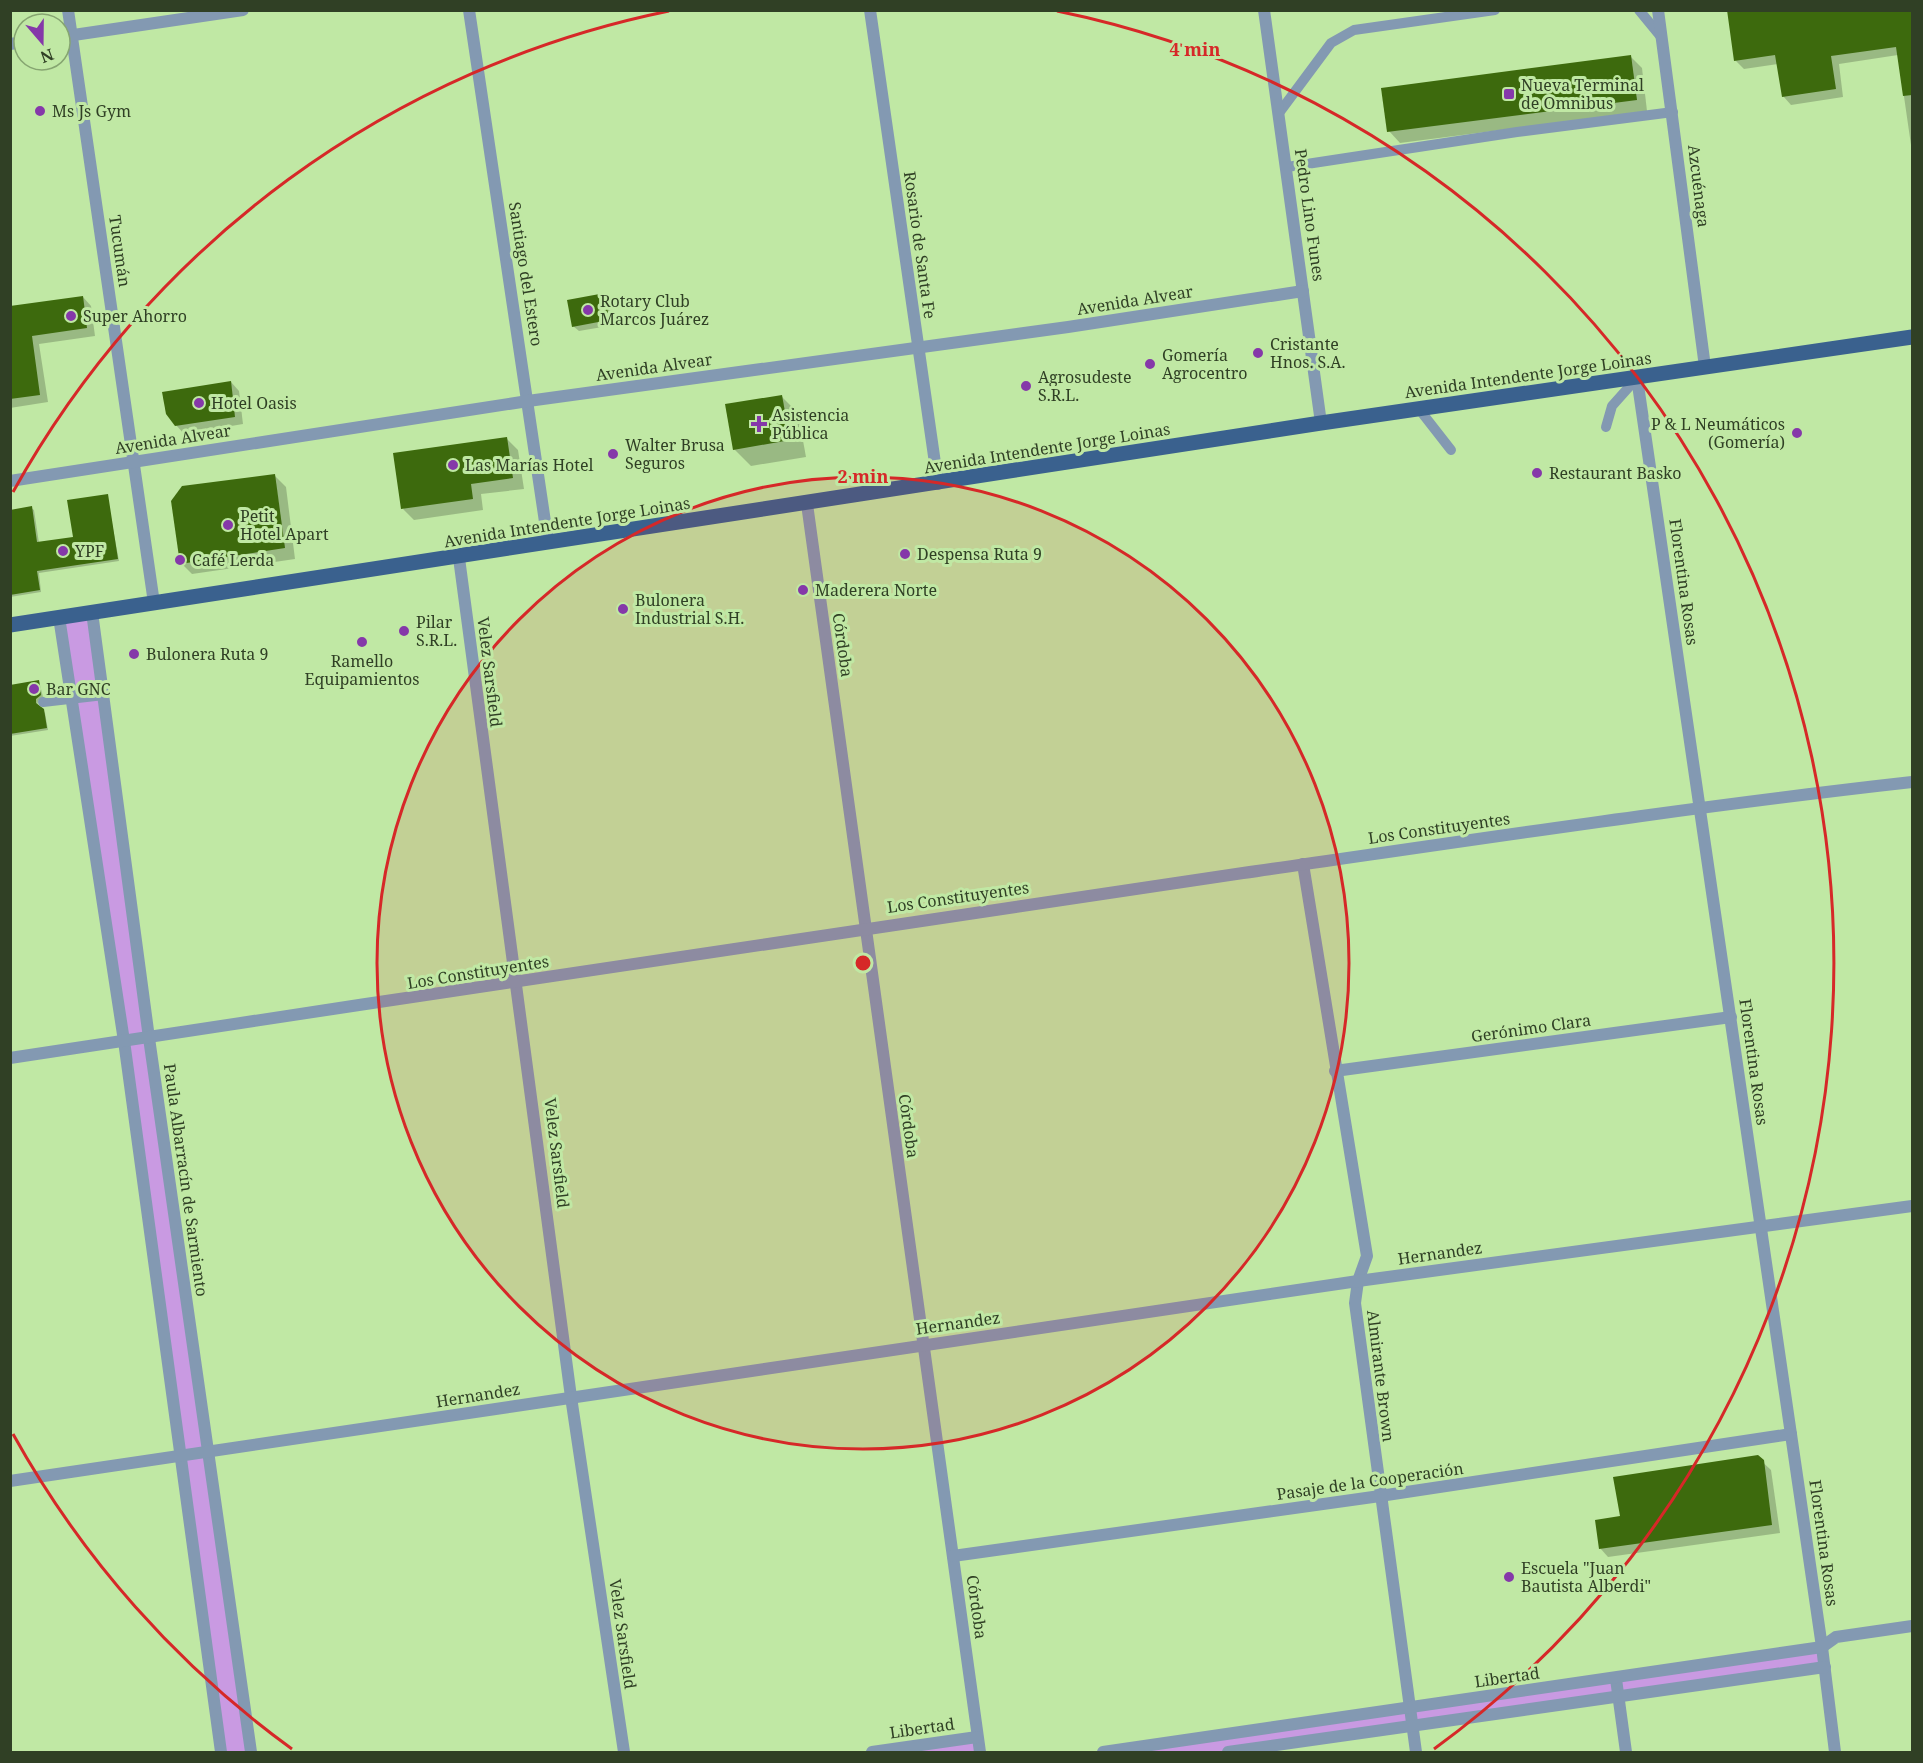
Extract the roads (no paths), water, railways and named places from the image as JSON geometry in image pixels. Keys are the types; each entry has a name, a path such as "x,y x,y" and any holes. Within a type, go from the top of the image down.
{"main road":[{"name":"Avenida Intendente Jorge Loinas","path":"10,626 1321,423 1912,337"}],"street":[{"path":"72,35 243,10"},
{"name":"Santiago del Estero","path":"469,10 548,542"},
{"name":"Rosario de Santa Fe","path":"870,10 938,484"},
{"name":"Pedro Lino Funes","path":"1264,10 1321,423"},
{"name":"Azcuénaga","path":"1658,10 1705,367"},
{"name":"Tucumán","path":"72,72 154,603"},
{"name":"Avenida Alvear","path":"10,481 528,401 1303,291"},
{"name":"Florentina Rosas","path":"1637,378 1825,1667 1835,1752"},
{"name":"Córdoba","path":"807,504 980,1752"},
{"name":"Velez Sarsfield","path":"459,558 488,788 518,983 572,1397 624,1752"},
{"name":"Paula Albarracín de Sarmiento","path":"92,612 149,1038 251,1752"},
{"path":"59,617 124,1041 179,1458 221,1752"},
{"name":"Los Constituyentes","path":"10,1058 518,983 866,927 1700,806 1912,782"},
{"name":"Almirante Brown","path":"1303,864 1367,1256 1358,1281 1355,1303 1416,1752"},
{"name":"Gerónimo Clara","path":"1335,1071 1731,1017"},
{"name":"Hernandez","path":"10,1481 179,1458 572,1397 1358,1281 1912,1206"},
{"name":"Pasaje de la Cooperación","path":"953,1556 1380,1496 1791,1434"},
{"name":"Libertad","path":"1103,1752 1616,1679 1822,1647 1836,1637 1912,1626"},
{"path":"1228,1752 1825,1667"},
{"path":"1616,1679 1626,1752"},
{"name":"Libertad","path":"872,1752 977,1737"}],"lane":[{"path":"1279,113 1331,43 1354,30 1495,10"},
{"path":"1639,10 1662,38"},
{"path":"1287,167 1506,133 1673,112"},
{"path":"1605,427 1612,406 1637,378"},
{"path":"1419,409 1451,450"},
{"path":"43,702 104,695"}],"place":[{"name":"Nueva Terminal de Omnibus","path":"1509,94"},
{"name":"Ms Js Gym","path":"40,111"},
{"name":"Rotary Club Marcos Juárez","path":"588,310"},
{"name":"Super Ahorro","path":"71,316"},
{"name":"Cristante Hnos. S.A.","path":"1258,353"},
{"name":"Gomería Agrocentro","path":"1150,364"},
{"name":"Agrosudeste S.R.L.","path":"1026,386"},
{"name":"Hotel Oasis","path":"199,403"},
{"name":"Asistencia Pública","path":"759,424"},
{"name":"P & L Neumáticos (Gomería)","path":"1797,433"},
{"name":"Walter Brusa Seguros","path":"613,454"},
{"name":"Las Marías Hotel","path":"453,465"},
{"name":"Restaurant Basko","path":"1537,473"},
{"name":"Petit Hotel Apart","path":"228,525"},
{"name":"YPF","path":"63,551"},
{"name":"Despensa Ruta 9","path":"905,554"},
{"name":"Café Lerda","path":"180,560"},
{"name":"Maderera Norte","path":"803,590"},
{"name":"Bulonera Industrial S.H.","path":"623,609"},
{"name":"Pilar S.R.L.","path":"404,631"},
{"name":"Ramello Equipamientos","path":"362,642"},
{"name":"Bulonera Ruta 9","path":"134,654"},
{"name":"Bar GNC","path":"34,689"},
{"name":"Escuela \"Juan Bautista Alberdi\"","path":"1509,1577"}]}
